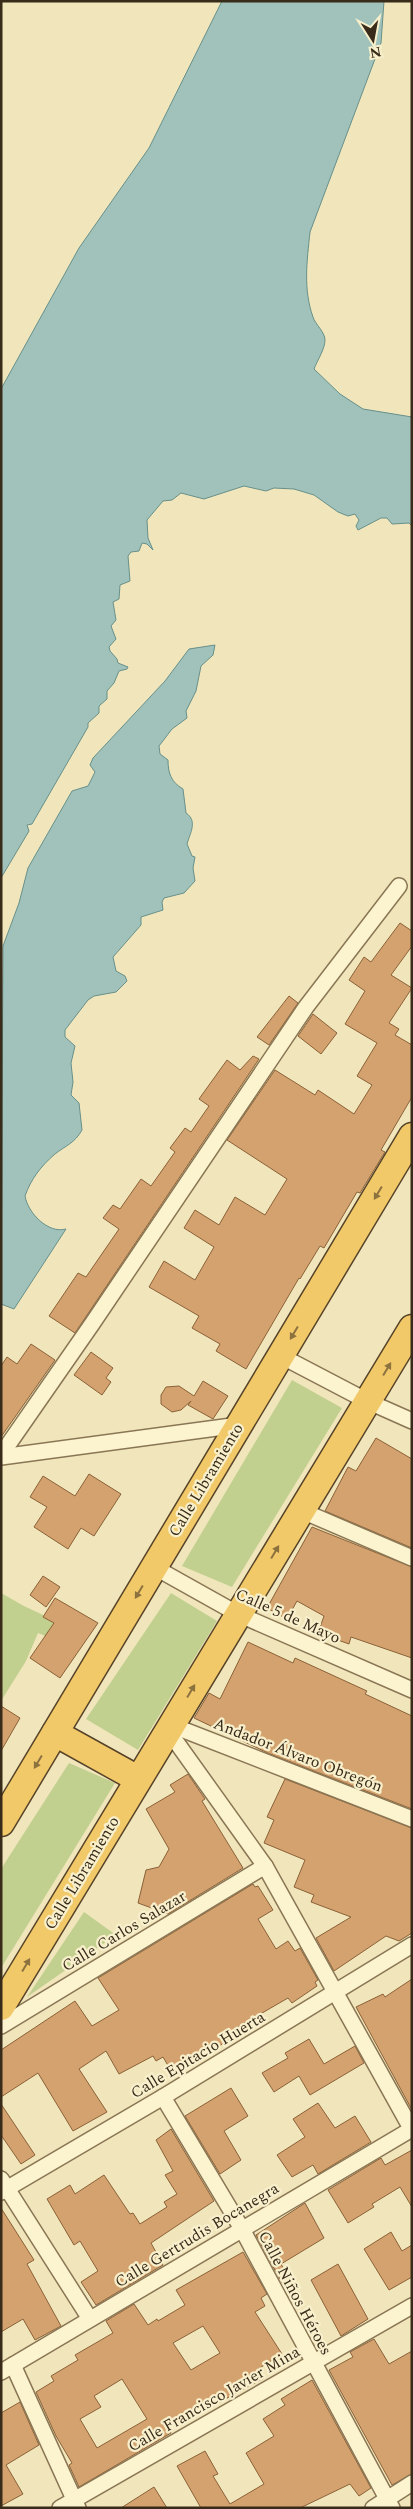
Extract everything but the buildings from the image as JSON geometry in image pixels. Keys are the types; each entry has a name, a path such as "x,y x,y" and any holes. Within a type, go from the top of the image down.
{"highway":[{"name":"Calle Libramiento","path":"1,1823 281,1356 405,1164 412,1136"},
{"name":"Calle Libramiento","path":"1,2007 300,1510 412,1328"},
{"path":"55,1733 138,1779"}],"street":[{"path":"1,1456 306,1007 399,886"},
{"path":"281,1356 367,1402 412,1421"},
{"path":"1,1456 239,1425"},
{"path":"300,1510 412,1558"},
{"name":"Calle 5 de Mayo","path":"154,1567 238,1614 412,1690"},
{"path":"169,1727 264,1866 333,1992 412,2129"},
{"name":"Andador Álvaro Obregón","path":"169,1727 412,1819"},
{"name":"Calle Carlos Salazar","path":"1,2026 264,1866"},
{"name":"Calle Epitacio Huerta","path":"3,2186 163,2097 412,1945"},
{"name":"Calle Niños Héroes","path":"163,2097 242,2229 313,2363 384,2505"},
{"name":"Calle Gertrudis Bocanegra","path":"7,2368 412,2129"},
{"path":"3,2186 90,2319"},
{"name":"Calle Francisco Javier Mina","path":"60,2508 76,2504 412,2306"},
{"path":"7,2368 76,2504"},
{"path":"384,2505 412,2483"}],"green space":[{"path":"292,1380 342,1408 232,1587 182,1566"},
{"path":"1,1593 88,1636 77,1649 38,1633 26,1661 1,1701"},
{"path":"171,1593 217,1621 138,1750 86,1719"},
{"path":"69,1763 115,1783 1,1968 1,1869"},
{"path":"84,1912 116,1935 27,1997"}],"water":[{"path":"222,1 384,1 381,43 310,232 307,285 313,317 325,340 314,369 340,394 363,409 412,417 412,526 409,523 392,524 387,518 381,518 358,530 356,526 359,520 355,514 348,516 338,512 314,495 294,489 274,488 266,491 244,486 204,499 181,493 172,500 163,501 147,520 148,538 153,550 147,544 142,543 139,551 131,552 128,556 130,581 120,585 119,599 113,602 116,620 111,626 116,639 109,647 118,663 128,667 119,671 114,683 107,691 107,699 99,706 99,713 88,723 88,727 32,824 27,825 29,831 1,878 1,389 79,248 149,148"},
{"path":"215,645 213,655 201,666 196,691 186,711 187,718 172,729 159,746 160,754 168,760 171,777 183,789 186,813 192,820 187,844 192,856 195,857 193,868 195,881 184,893 164,898 162,902 163,910 141,917 141,925 113,957 116,971 125,976 127,981 116,992 94,996 88,1000 65,1030 65,1037 75,1046 71,1063 73,1082 71,1095 79,1103 82,1130 73,1141 55,1154 41,1168 33,1178 25,1196 30,1209 40,1221 52,1228 66,1229 14,1309 1,1304 3,946 19,903 28,868 72,791 88,786 95,772 90,765 93,758 165,681 189,649"}]}
